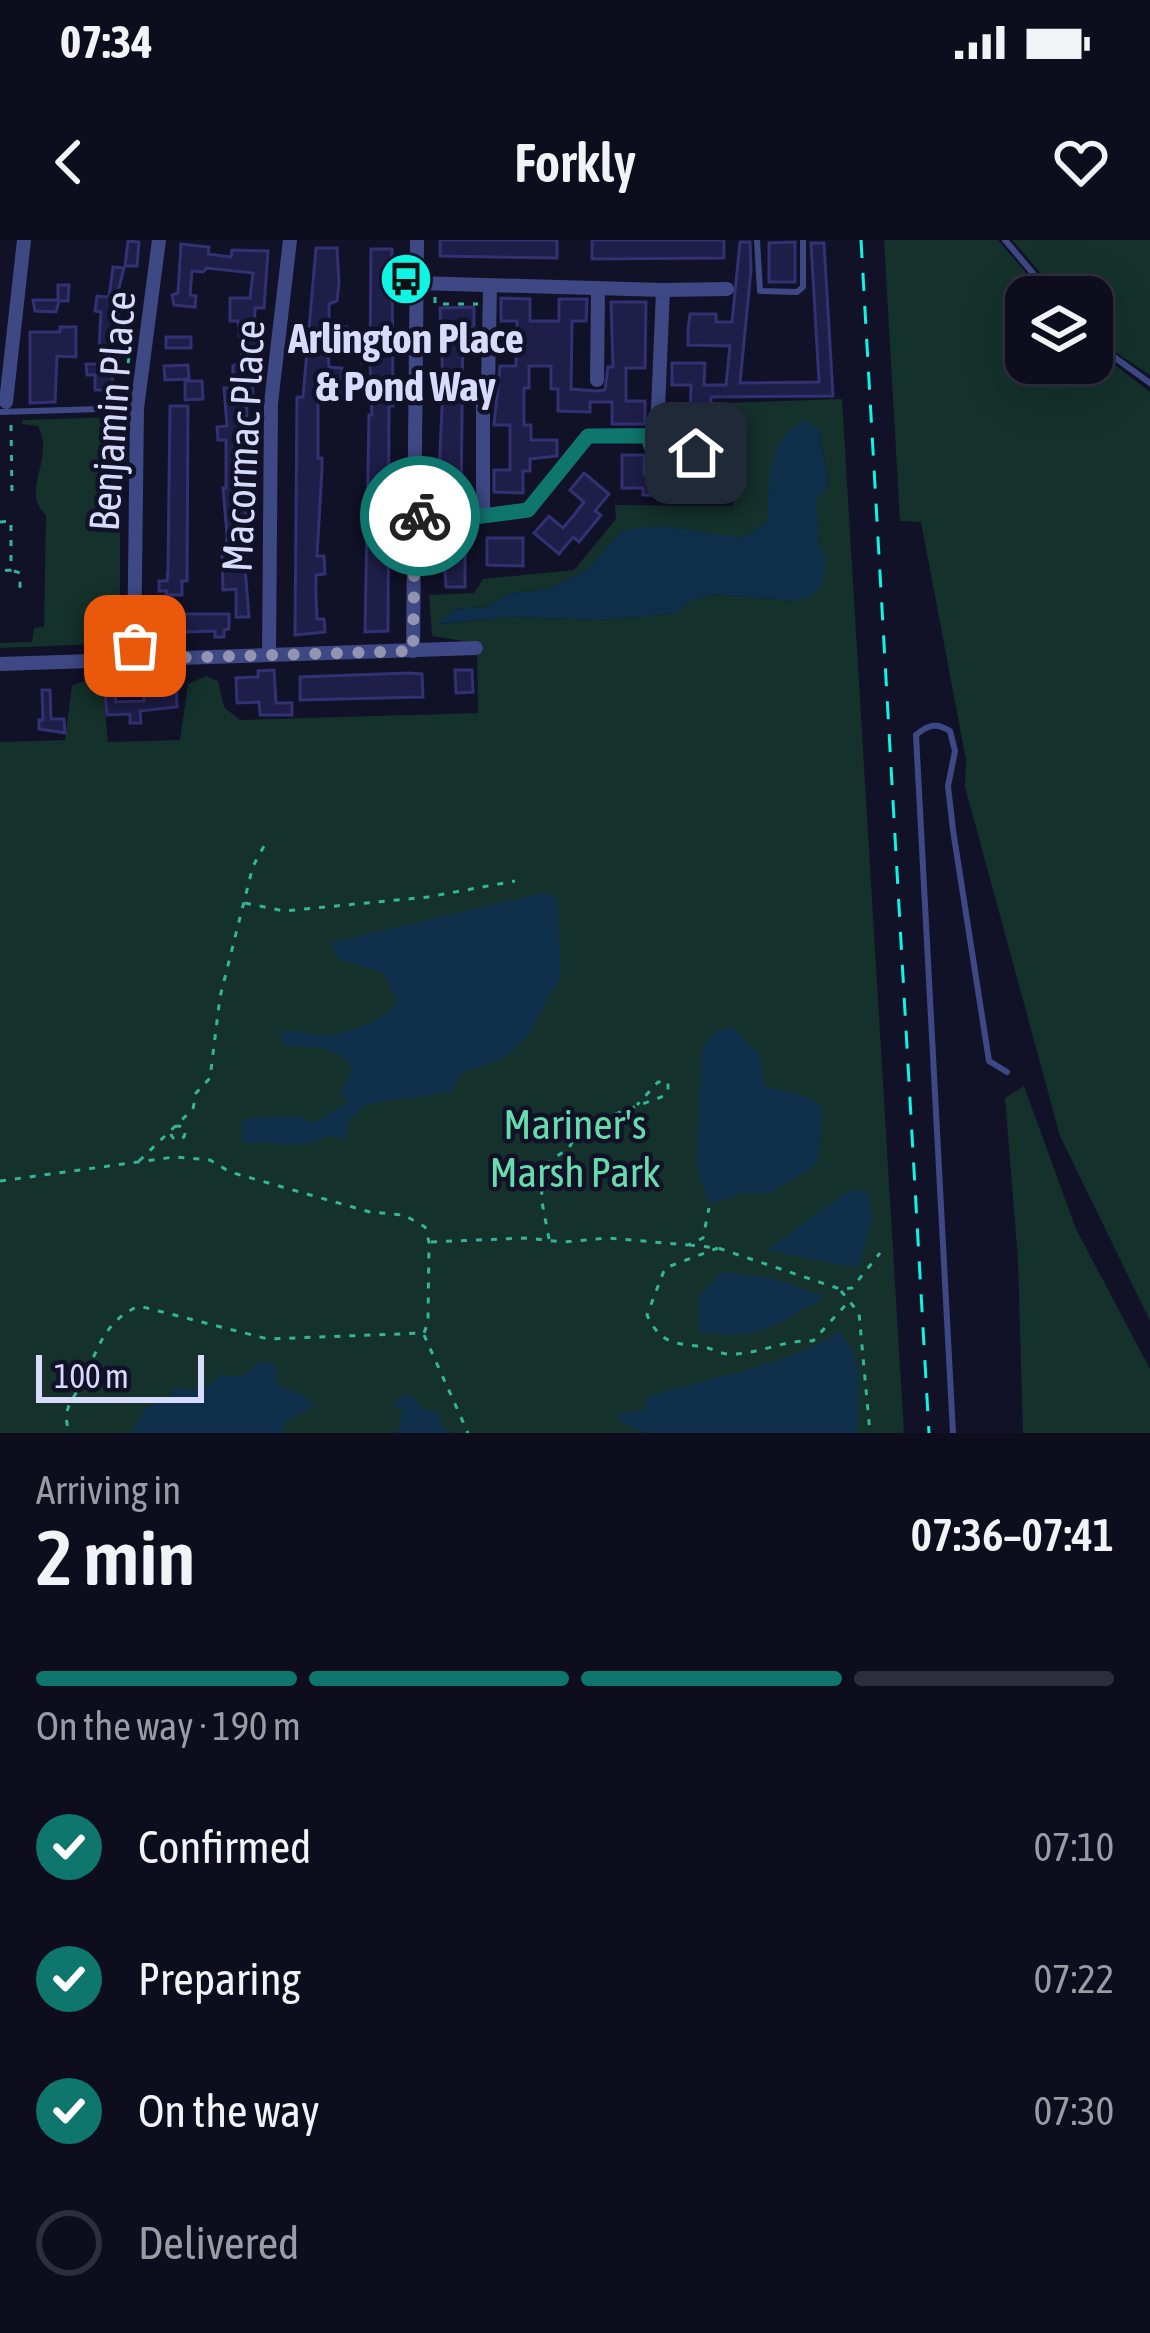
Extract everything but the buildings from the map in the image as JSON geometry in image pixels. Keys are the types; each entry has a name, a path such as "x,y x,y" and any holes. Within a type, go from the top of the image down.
{"street":[{"path":"3,407 24,240"},
{"name":"Benjamin Place","path":"134,659 137,408 159,240"},
{"name":"Macormac Place","path":"269,655 271,403 290,240"},
{"path":"413,651 423,289 417,240"},
{"path":"483,514 490,287"},
{"path":"423,289 727,290"},
{"path":"597,380 598,289"},
{"path":"415,516 528,510 588,436 648,436 660,426 663,290"},
{"path":"648,436 658,453 696,453"},
{"path":"0,664 476,648"}],"lane":[{"path":"757,240 760,291 797,292 803,287 803,240"},
{"path":"1005,240 1035,276"},
{"path":"1113,356 1150,383"},
{"path":"3,407 137,408"},
{"path":"953,1433 916,735 928,726 940,724 950,731 956,751 948,786 989,1061 1007,1072"}],"path":[{"path":"423,289 435,296 435,304 484,304"},
{"path":"126,378 130,350"},
{"path":"11,425 12,493 20,494"},
{"path":"0,522 10,521 11,570"},
{"path":"0,571 20,573 20,595"},
{"path":"138,1162 194,1109 196,1093 210,1078 220,997 253,866 268,839"},
{"path":"243,903 284,911 428,897 515,881"},
{"path":"550,1241 541,1197 547,1162 568,1148 586,1123 664,1096 668,1082 658,1082 637,1105"},
{"path":"0,1181 174,1156 210,1160 230,1172 316,1198 418,1220 429,1242 424,1333 468,1433"},
{"path":"688,1245 703,1238 710,1208"},
{"path":"429,1242 608,1238 718,1248 840,1289 852,1288 880,1253"},
{"path":"718,1248 665,1268 647,1315 656,1334 676,1345 727,1354 813,1341 850,1300"},
{"path":"840,1289 859,1313 870,1433"},
{"path":"70,1433 65,1412 103,1335 114,1321 139,1306 268,1339 363,1339 424,1333"}],"green space":[{"path":"884,240 998,240 1029,276 1005,276 1005,384 1113,384 1113,363 1150,392 1150,1321 1060,1136 965,787 966,760 921,522 900,521"},
{"path":"1012,240 1150,240 1150,375 1113,351 1113,276 1043,276"},
{"name":"Mariner's Marsh Park","path":"842,399 904,1433 0,1433 0,742 65,740 72,686 86,680 98,681 108,742 180,740 188,684 206,676 218,681 224,707 240,720 478,713 477,653 483,653 483,644 432,636 429,595 474,593 483,579 574,570 616,519 615,505 733,506 732,445 724,403","holes":["819,430 829,486 815,499 819,548 793,601 714,594 689,601 675,613 600,620 511,617 440,624 454,609 486,607 511,593 548,589 587,570 623,530 744,538 768,521"]},
{"path":"120,417 120,643 0,648 0,643 32,642 34,628 44,627 46,515 36,496 42,438 38,426 22,424 22,420"},
{"path":"1024,1086 1076,1229 1150,1369 1150,1433 1023,1433 1018,1260 1005,1098"}],"water":[{"path":"807,421 819,430 829,486 816,499 819,547 826,558 822,586 810,597 793,601 714,594 689,601 676,613 600,620 511,617 438,624 454,609 486,607 511,593 548,589 587,570 623,530 667,526 744,538 768,521 770,478 784,436"},
{"path":"543,893 557,898 561,975 527,1037 506,1057 462,1073 450,1092 367,1104 349,1120 346,1141 331,1135 297,1145 242,1143 243,1119 299,1116 313,1123 347,1103 341,1092 353,1068 346,1060 322,1048 284,1046 280,1033 350,1031 397,1003 384,973 338,959 330,943"},
{"path":"731,1026 760,1055 765,1086 811,1098 823,1107 818,1163 770,1194 744,1193 710,1204 696,1165 702,1051 711,1035"},
{"path":"850,1190 868,1192 872,1219 858,1268 767,1250"},
{"path":"722,1272 771,1278 824,1296 813,1306 754,1332 700,1332 698,1298"},
{"path":"839,1332 857,1366 857,1433 645,1433 620,1422 618,1415 646,1409 647,1397 770,1363"},
{"path":"275,1362 278,1385 315,1405 286,1421 281,1433 131,1433 146,1408 167,1398 177,1386 187,1390 211,1385 219,1375 242,1377 257,1363"},
{"path":"404,1395 415,1398 422,1410 439,1412 440,1425 452,1433 393,1433 399,1429 403,1410 393,1405"}],"railway":[{"path":"861,240 929,1433"}],"way so far":[{"path":"135,646 134,659 413,651 415,516 420,516"}],"place":[{"name":"Arlington Place & Pond Way","path":"406,279"}],"route":[{"path":"420,516 475,517 528,510 588,436 648,436 658,453 696,453"}]}
